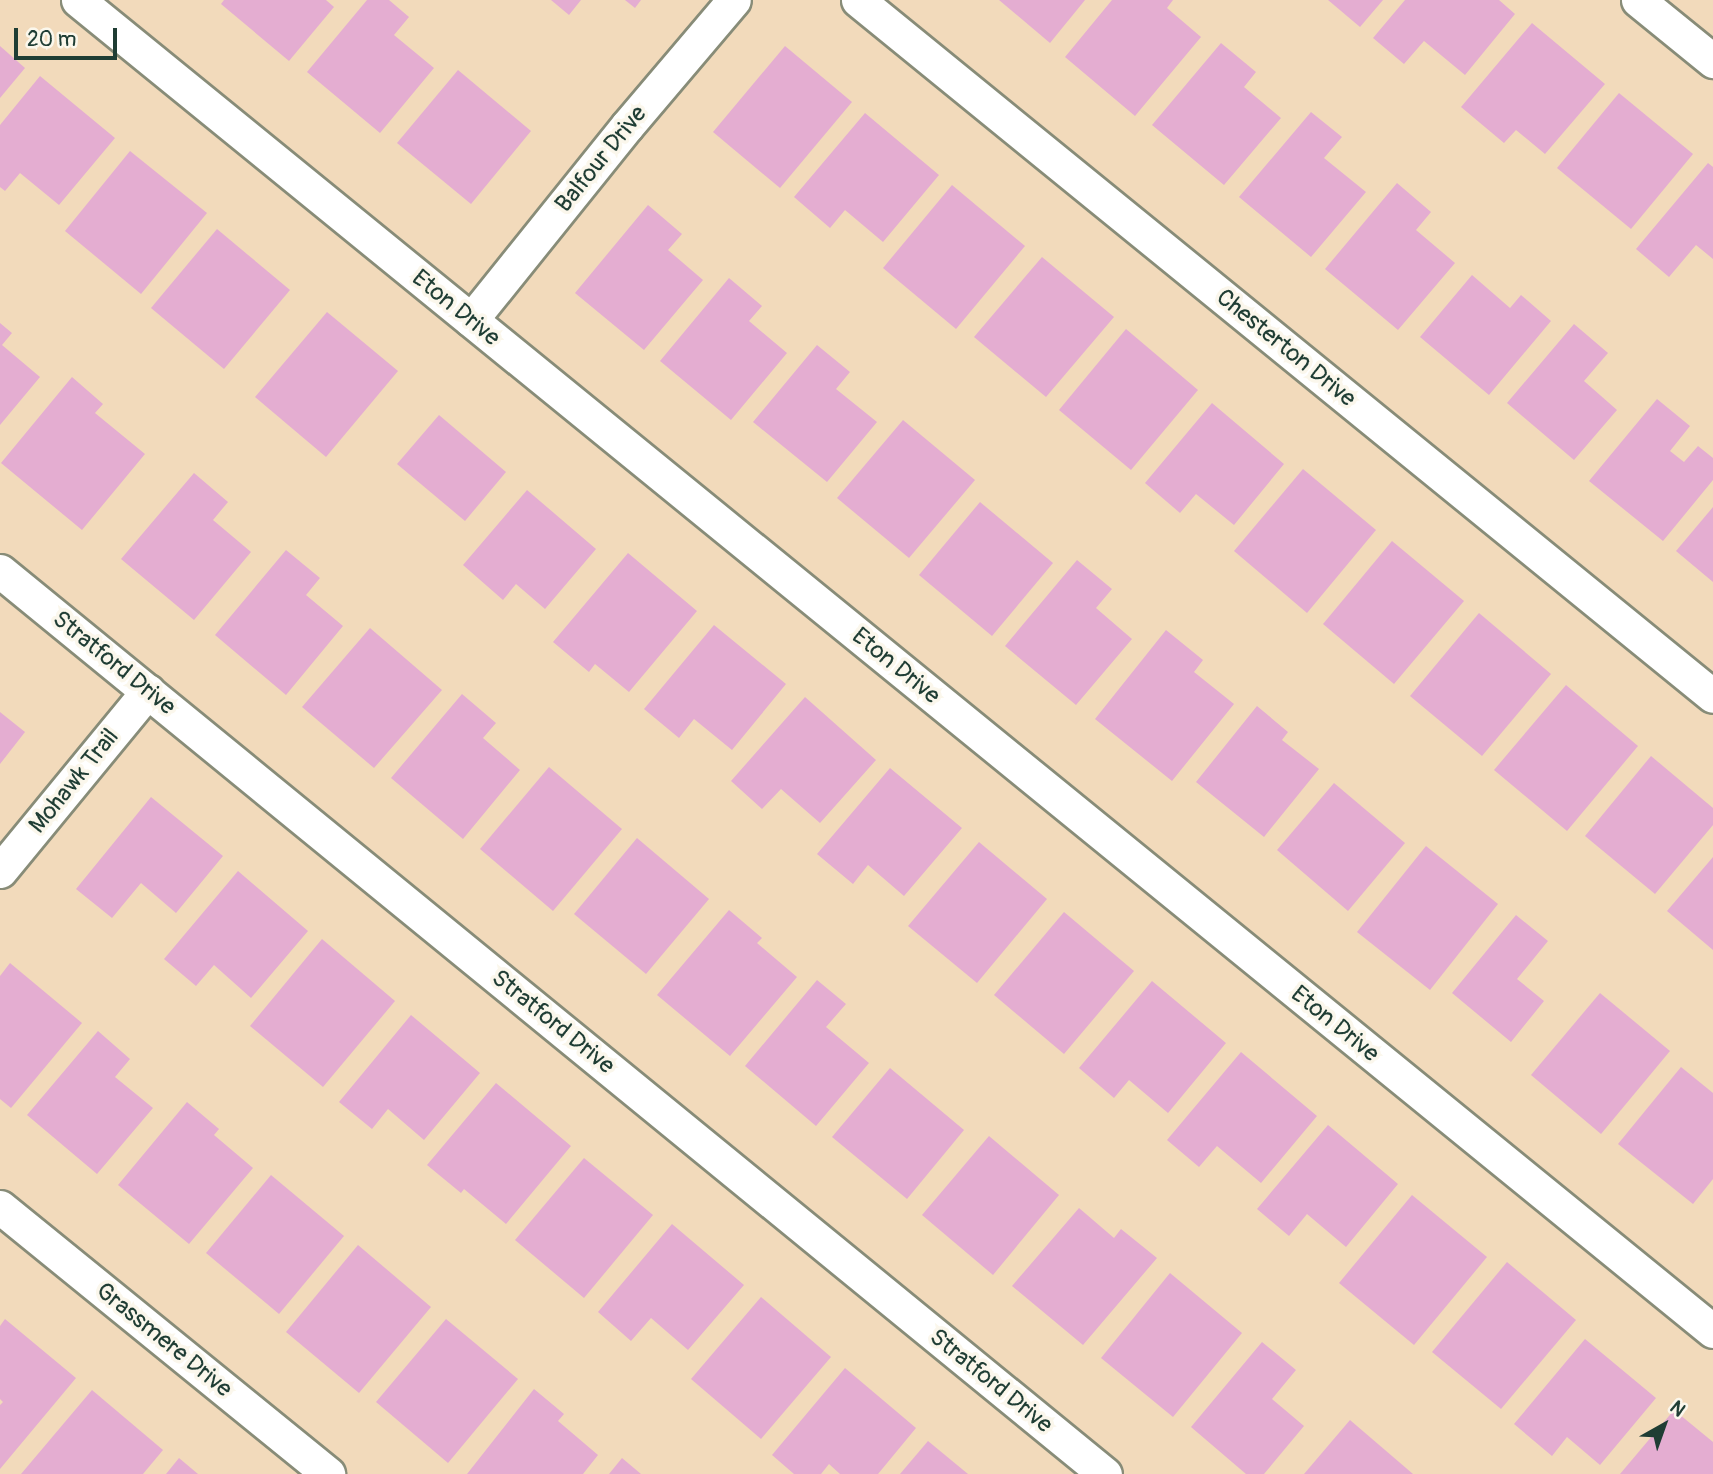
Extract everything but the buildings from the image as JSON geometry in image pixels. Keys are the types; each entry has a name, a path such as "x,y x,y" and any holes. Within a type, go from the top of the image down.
{"street":[{"name":"Eton Drive","path":"78,0 1713,1331"},
{"name":"Balfour Drive","path":"471,320 627,126 734,0"},
{"name":"Chesterton Drive","path":"858,0 1713,696"},
{"path":"1638,0 1713,61"},
{"name":"Stratford Drive","path":"0,571 1105,1474"},
{"name":"Mohawk Trail","path":"0,871 148,691"},
{"name":"Grassmere Drive","path":"0,1207 328,1474"}]}
